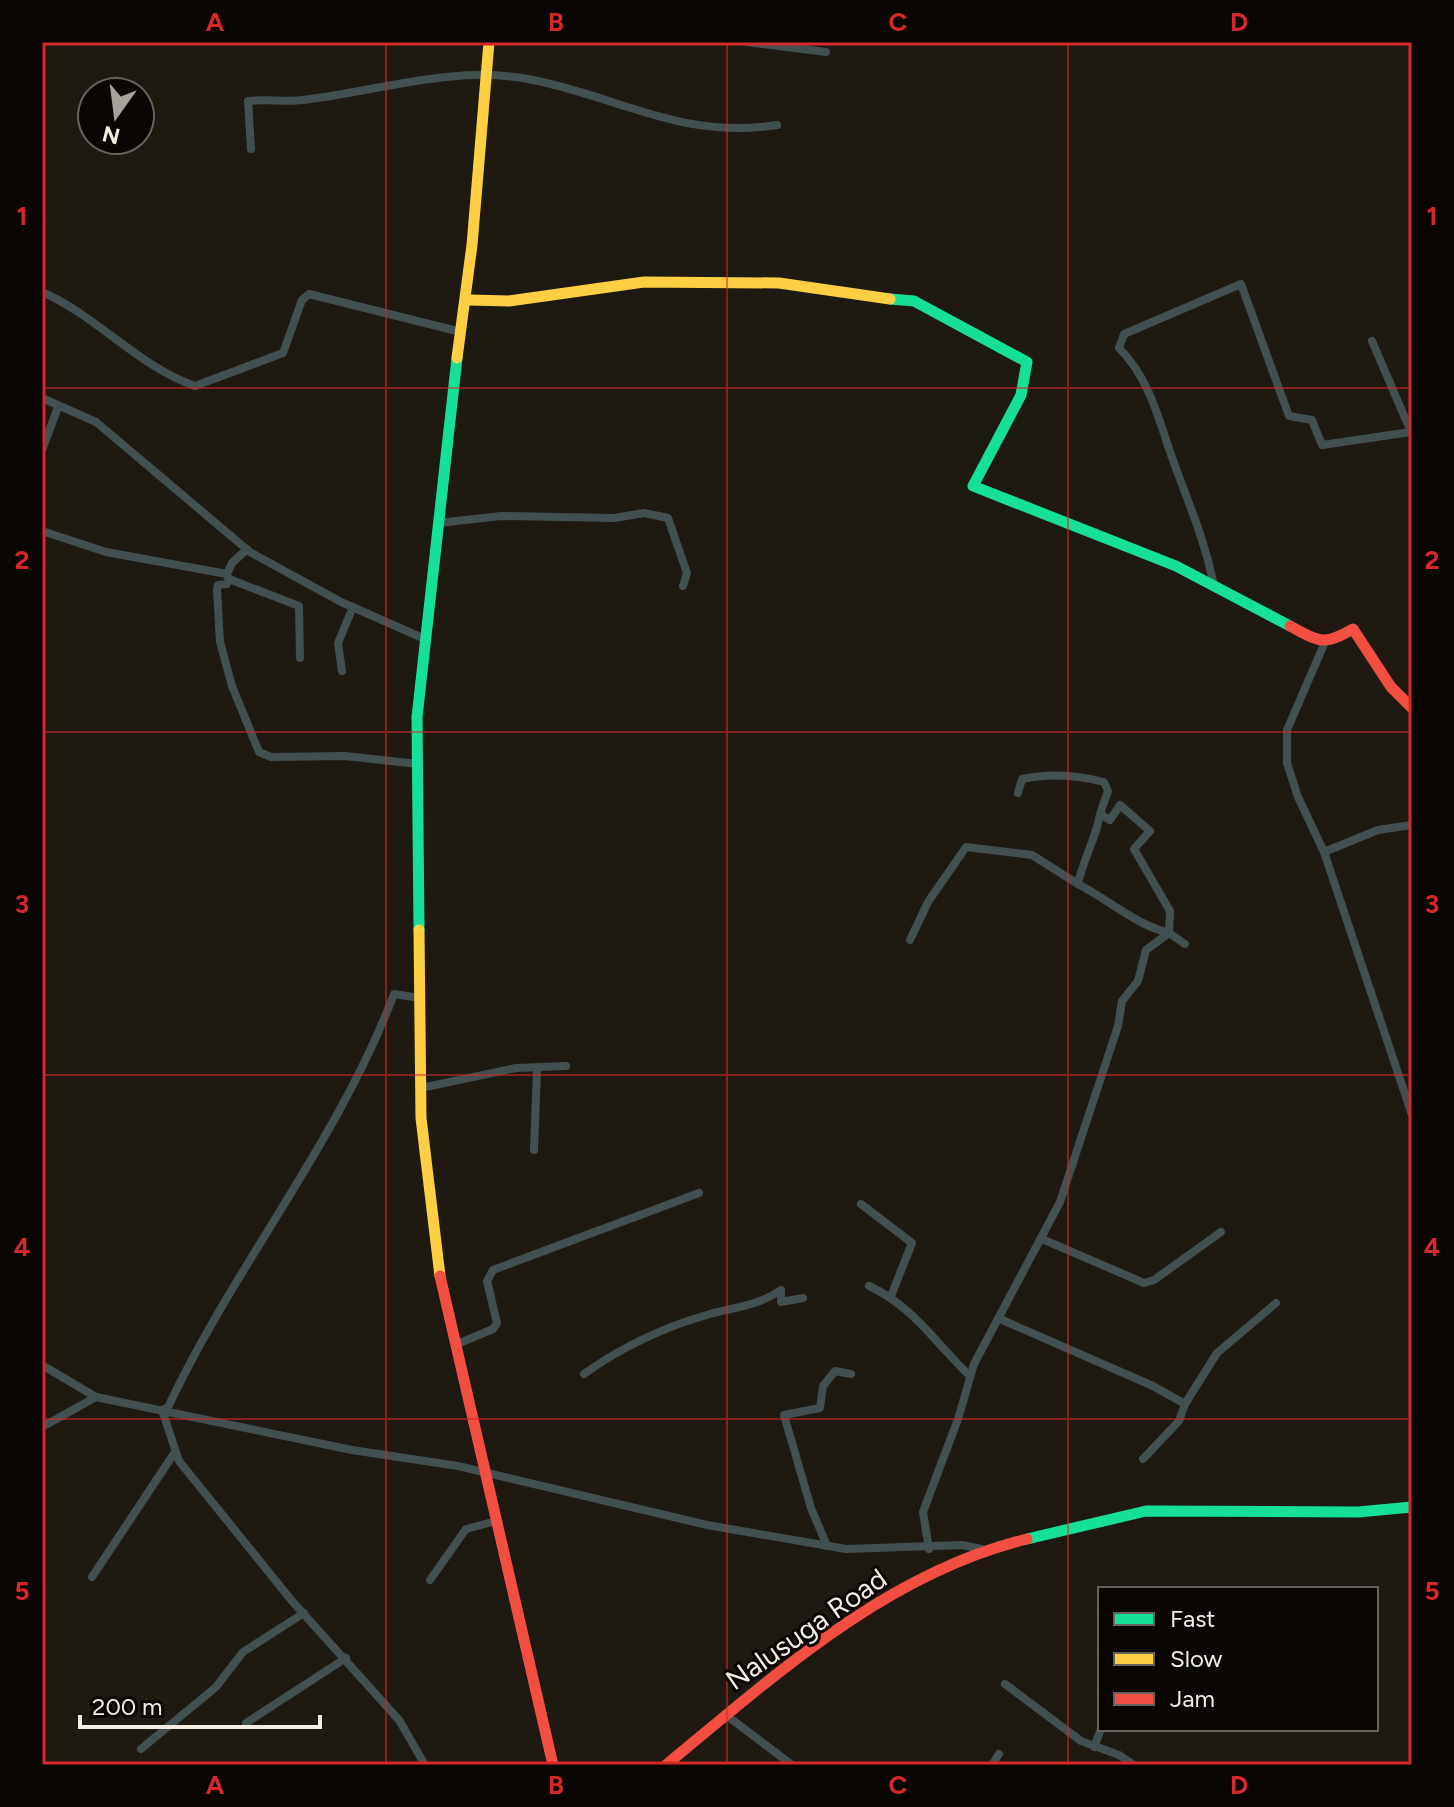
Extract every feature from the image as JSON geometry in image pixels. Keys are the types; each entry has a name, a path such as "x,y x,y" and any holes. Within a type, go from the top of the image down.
{"street":[{"path":"489,42 478,189 417,717 421,1118 442,1292 553,1765"},
{"path":"747,42 826,52"},
{"path":"251,149 248,101 303,100 406,81 486,75 533,80 653,118 692,125 777,125"},
{"path":"470,300 509,301 644,282 714,280 779,283 852,296 914,301 1027,362 1028,384 979,465 973,486 1130,547 1214,585 1239,602 1325,642"},
{"path":"1214,585 1200,525 1151,397 1136,365 1119,348 1124,334 1241,284 1289,416 1312,420 1322,445 1411,432 1372,341"},
{"path":"42,292 64,303 120,344 195,386 283,353 302,300 309,294 461,332"},
{"path":"42,398 96,422 247,549 353,607 425,639"},
{"path":"42,450 58,407"},
{"path":"438,523 501,516 614,518 644,513 668,518 687,573 683,586"},
{"path":"42,531 106,552 228,577 299,606 300,658"},
{"path":"247,549 228,577 227,584 218,585 220,642 232,686 259,752 271,757 345,756 418,764"},
{"path":"342,671 338,643 353,607"},
{"path":"1412,708 1391,687 1359,632 1349,629 1325,642 1287,730 1287,752 1298,797 1324,852 1412,1115"},
{"path":"1018,793 1022,779 1066,776 1104,782 1108,791 1097,835 1082,863 1078,884"},
{"path":"1100,814 1110,820 1120,805 1150,831 1134,849 1170,911 1169,933"},
{"path":"1324,852 1378,830 1412,825"},
{"path":"910,940 928,902 966,847 1032,855 1110,901 1145,927 1169,933 1185,944"},
{"path":"929,1549 923,1512 958,1419 980,1346 1000,1319 1060,1202 1118,1026 1122,1001 1138,981 1146,950 1169,933"},
{"path":"162,1410 168,1407 207,1327 343,1108 375,1045 394,994 420,998"},
{"path":"421,1088 516,1068 537,1070 566,1066"},
{"path":"534,1150 537,1070"},
{"path":"455,1345 493,1329 497,1323 487,1281 493,1270 699,1193"},
{"path":"861,1204 912,1243 891,1296"},
{"path":"1042,1239 1144,1283 1154,1280 1221,1232"},
{"path":"869,1286 891,1296 928,1328 940,1347 970,1376"},
{"path":"584,1374 647,1335 710,1314 763,1302 781,1290 781,1302 803,1298"},
{"path":"1143,1459 1179,1421 1185,1404 1217,1353 1276,1303"},
{"path":"1000,1319 1153,1386 1185,1404"},
{"path":"42,1365 96,1397 485,1474 707,1525 827,1546 929,1549 962,1545 982,1550"},
{"path":"827,1546 811,1508 784,1415 820,1408 823,1386 835,1371 851,1374"},
{"path":"42,1427 96,1397"},
{"path":"162,1410 175,1452 304,1613 399,1720 421,1764"},
{"path":"92,1577 175,1452"},
{"name":"Nalusuga Road","path":"666,1765 774,1676 879,1601 982,1550 1146,1511 1358,1512 1412,1507"},
{"path":"430,1580 466,1529 496,1521"},
{"path":"141,1749 216,1687 243,1652 304,1613"},
{"path":"246,1723 346,1658"},
{"path":"1005,1684 1081,1741 1119,1755 1134,1765"},
{"path":"726,1715 792,1765"},
{"path":"1094,1747 1100,1731"},
{"path":"992,1765 999,1754"}],"traffic: fast":[{"path":"890,299 914,301 1027,362 1021,395 973,486 1176,566 1290,626"},
{"path":"419,930 417,717 457,358"},
{"path":"1027,1539 1146,1511 1358,1512 1412,1507"}],"traffic: slow":[{"path":"457,358 472,245 489,42"},
{"path":"470,300 509,301 644,282 779,283 890,299"},
{"path":"419,930 421,1118 440,1276"}],"traffic: jam":[{"path":"1290,626 1322,640 1335,638 1353,629 1391,687 1412,708"},
{"path":"440,1276 553,1765"},
{"path":"666,1765 791,1663 880,1602 927,1576 976,1555 1027,1539"}]}
